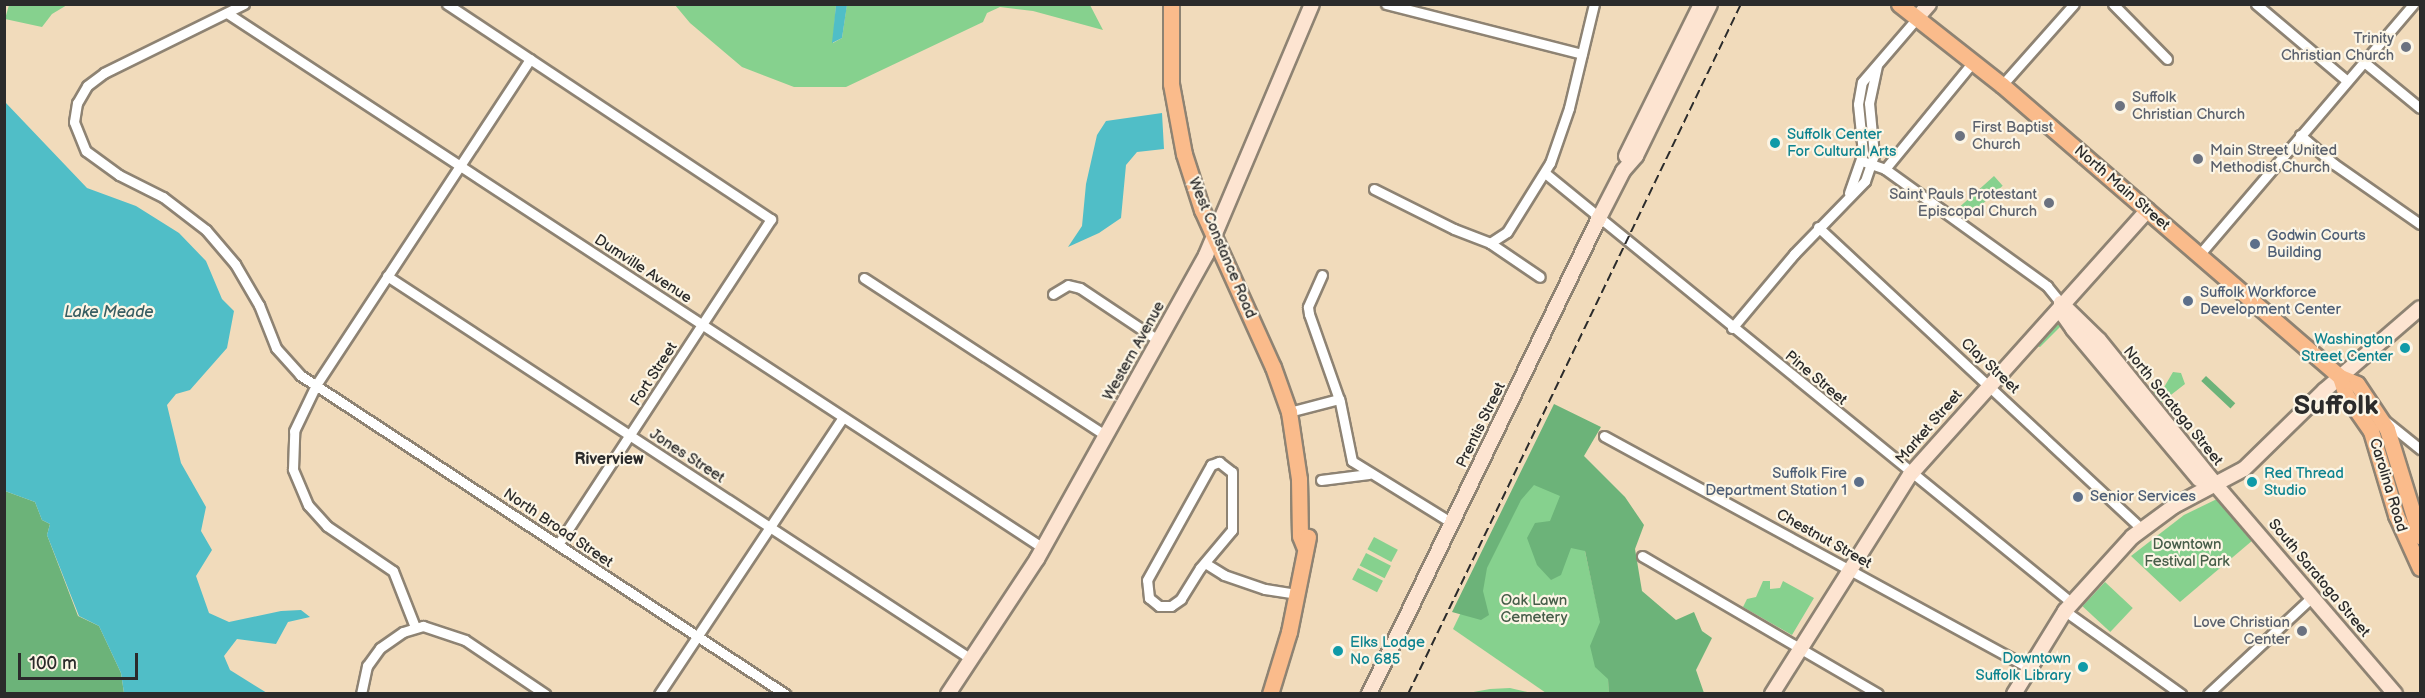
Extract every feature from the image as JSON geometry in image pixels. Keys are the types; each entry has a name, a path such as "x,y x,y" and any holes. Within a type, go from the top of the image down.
{"main road":[{"name":"North Main Street","path":"1899,4 2002,85 2340,377"},
{"name":"West Constance Road","path":"1172,6 1170,64 1177,126 1192,182 1273,367 1289,412 1296,420 1307,475 1310,520 1298,594 1270,693"},
{"name":"Carolina Road","path":"2340,377 2356,384 2383,419 2409,510 2421,568"},
{"name":"Carolina Road","path":"2340,377 2346,395 2371,431 2421,536"}],"street":[{"path":"227,13 244,4"},
{"path":"415,627 393,570 327,526 301,493 293,469 292,444 297,419 316,385 530,59 447,4"},
{"name":"Western Avenue","path":"948,693 1043,548 1214,236 1312,4"},
{"path":"1386,4 1582,54"},
{"path":"1490,243 1507,232 1545,173 1556,149 1594,4"},
{"name":"Prentis Street","path":"1623,171 1627,153 1701,4"},
{"name":"Prentis Street","path":"1369,693 1599,218 1623,171 1636,156 1710,4"},
{"path":"1846,197 1862,161 1858,94 1862,82 1929,4"},
{"path":"2002,85 2074,4"},
{"path":"2113,4 2167,58"},
{"path":"2199,255 2413,4"},
{"path":"2260,6 2347,81"},
{"name":"North Broad Street","path":"227,13 95,79 77,103 74,122 79,140 95,160 163,197 206,230 249,286 281,355 316,385 785,693"},
{"name":"Dumville Avenue","path":"227,13 1043,548"},
{"name":"Fort Street","path":"530,59 770,218 703,327 558,545"},
{"path":"1885,169 1972,62"},
{"path":"2364,62 2421,108"},
{"path":"1732,328 1818,227 1846,197 1865,181 1872,164 1875,144 1869,103 1877,66"},
{"path":"2300,135 2334,164 2421,224"},
{"name":"North Saratoga Street","path":"1862,161 1885,169 2047,286 2061,303 2064,316 2073,329 2199,479 2216,485"},
{"name":"Pine Street","path":"1545,173 2069,607 2181,693"},
{"path":"1374,189 1454,229 1490,243 1540,277"},
{"name":"Market Street","path":"1772,693 1848,569 1910,475 1988,384 2148,210"},
{"name":"Clay Street","path":"1818,227 2141,528"},
{"name":"Jones Street","path":"387,276 971,659"},
{"path":"1322,276 1308,307 1309,314 1339,399 1352,461 1369,474 1452,523"},
{"path":"864,278 1106,436"},
{"path":"1053,294 1068,285 1080,288 1158,340"},
{"path":"2014,693 2069,607 2141,528 2244,469 2340,377 2421,308"},
{"path":"1289,412 1339,399"},
{"path":"659,693 842,418"},
{"path":"2383,419 2419,448"},
{"name":"Chestnut Street","path":"1604,436 2029,668"},
{"path":"1219,462 1232,472 1234,524 1229,537 1205,562 1178,602 1160,606 1149,598 1147,580 1211,465 1219,462"},
{"path":"1321,480 1369,474"},
{"name":"South Saratoga Street","path":"2216,485 2395,693"},
{"path":"1642,556 1876,693"},
{"path":"1205,562 1224,575 1265,589 1298,594"},
{"path":"2209,693 2312,597"},
{"path":"362,693 363,676 372,656 391,639 415,627 439,628 465,640 545,693"}],"green space":[{"path":"847,4 1090,5 1103,30 1033,11 1000,7 987,13 983,22 846,87 794,87 742,67 690,23 675,5 836,5 833,43 842,38"},
{"path":"9,5 67,5 52,14 42,27 5,19"},
{"path":"1994,176 2003,186 1964,220 1955,211"},
{"path":"2057,323 2063,324 2040,347 2036,346"},
{"path":"2173,372 2181,373 2185,384 2158,405 2151,396 2159,386 2163,389"},
{"path":"2206,376 2235,403 2230,408 2201,381"},
{"path":"1554,404 1601,427 1584,456 1625,497 1644,525 1635,549 1642,591 1676,620 1694,612 1702,631 1712,638 1696,670 1704,693 1609,693 1608,679 1595,667 1590,646 1600,622 1585,551 1571,548 1561,575 1551,580 1537,565 1527,538 1535,523 1550,521 1560,496 1534,485 1521,500 1487,568 1483,591 1489,615 1481,620 1452,612"},
{"name":"Oak Lawn Cemetery","path":"1538,453 1579,524 1607,651 1609,693 1546,693 1453,629"},
{"path":"5,491 35,502 42,520 50,524 47,535 78,616 99,626 121,673 124,693 5,694"},
{"name":"Downtown Festival Park","path":"2219,498 2253,540 2180,602 2131,556 2184,515"},
{"path":"1374,537 1398,550 1391,562 1367,549"},
{"path":"1366,553 1391,566 1385,578 1360,565"},
{"path":"1358,568 1383,581 1377,592 1352,580"},
{"path":"1763,581 1770,581 1770,589 1780,588 1783,581 1814,598 1792,635 1743,607 1747,599 1756,597"},
{"path":"2105,582 2133,608 2110,632 2082,606"},
{"path":"1510,688 1532,693 1468,693 1490,689"}],"water":[{"path":"836,5 847,5 842,38 832,43"},
{"name":"Lake Meade","path":"5,102 87,188 136,206 179,233 206,261 222,299 234,311 227,348 190,390 176,394 167,405 181,463 206,507 201,531 212,550 196,576 209,613 229,622 281,611 301,610 310,617 288,622 276,644 237,639 224,656 230,670 267,693 124,693 121,673 99,626 79,616 47,535 50,524 42,520 35,502 5,491"},
{"path":"1162,113 1164,149 1137,152 1126,165 1121,218 1099,233 1068,247 1082,226 1086,184 1097,135 1106,121"}],"railway":[{"path":"1408,694 1741,4"}],"place":[{"name":"Trinity Christian Church","path":"2406,47"},
{"name":"Suffolk Christian Church","path":"2120,106"},
{"name":"First Baptist Church","path":"1960,136"},
{"name":"Suffolk Center For Cultural Arts","path":"1775,143"},
{"name":"Main Street United Methodist Church","path":"2198,159"},
{"name":"Saint Pauls Protestant Episcopal Church","path":"2049,203"},
{"name":"Godwin Courts Building","path":"2255,244"},
{"name":"Suffolk Workforce Development Center","path":"2188,301"},
{"name":"Washington Street Center","path":"2405,348"},
{"name":"Suffolk Fire Department Station 1","path":"1859,482"},
{"name":"Red Thread Studio","path":"2252,482"},
{"name":"Senior Services","path":"2078,497"},
{"name":"Love Christian Center","path":"2302,631"},
{"name":"Elks Lodge No 685","path":"1338,651"},
{"name":"Downtown Suffolk Library","path":"2083,667"}],"district":[{"name":"Suffolk","path":"2336,407"},
{"name":"Riverview","path":"609,460"}]}
